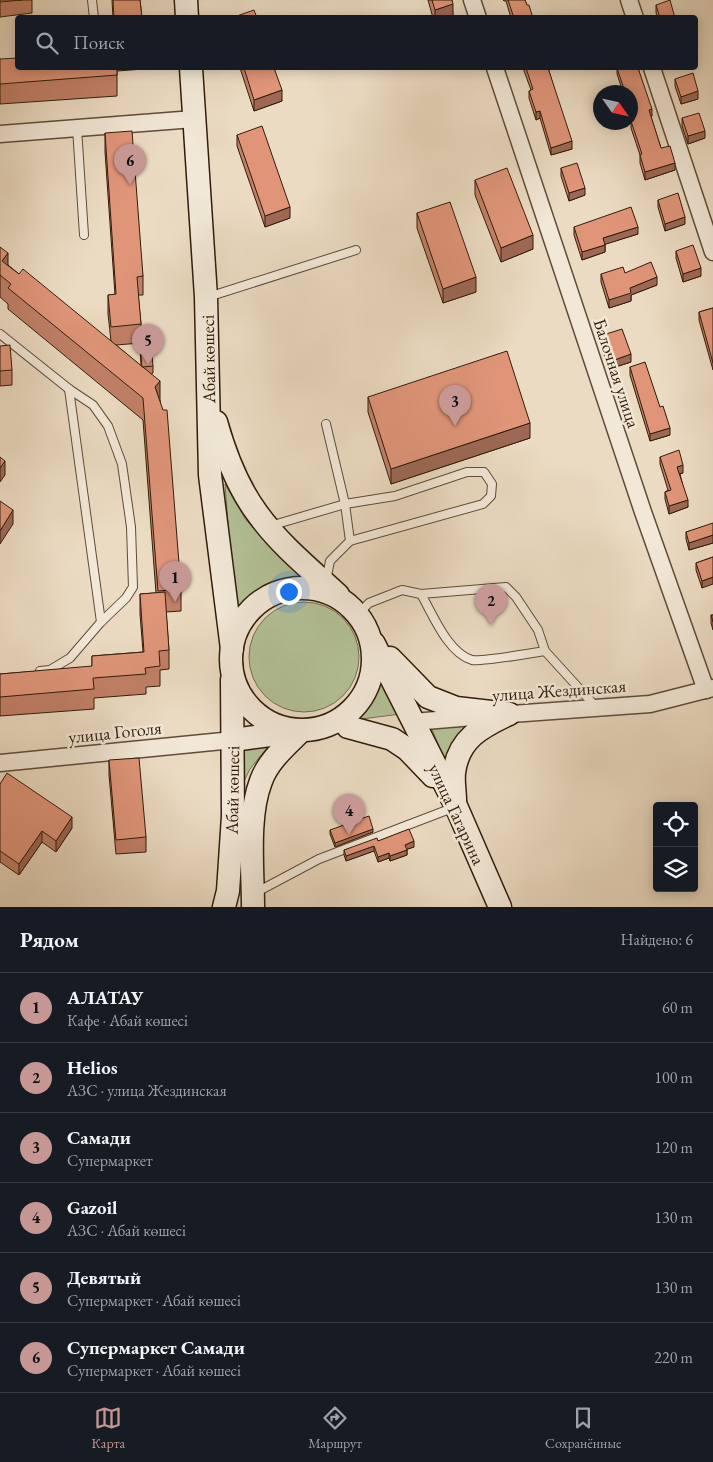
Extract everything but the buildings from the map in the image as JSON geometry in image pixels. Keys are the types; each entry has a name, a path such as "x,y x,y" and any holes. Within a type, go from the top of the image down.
{"main road":[{"path":"186,0 188,15"},
{"name":"Абай көшесі","path":"191,70 206,298 210,475 232,650"},
{"path":"209,397 222,443 235,478 256,513 285,546 357,616 393,662 428,697 456,708 509,714"},
{"path":"306,588 327,592 357,616 373,653 372,674 365,694 352,710 335,723 308,730 282,728 264,720 249,707 238,691 232,672 232,650 238,629 250,612 266,598 286,590 306,588"},
{"name":"улица Гагарина","path":"357,616 456,806 500,907"},
{"name":"Абай көшесі","path":"224,907 228,891 233,816 232,672"},
{"path":"456,806 454,774 458,759 466,742 484,725 509,714"},
{"path":"233,740 308,730 413,722"},
{"path":"348,727 392,739 407,749 430,772 456,806"},
{"name":"Абай көшесі","path":"253,900 253,811 261,780 278,754 308,730"}],"street":[{"path":"472,0 477,15"},
{"path":"630,0 634,15"},
{"name":"Балочная улица","path":"496,70 643,512 709,689"},
{"path":"653,70 709,225 713,252"},
{"path":"0,134 194,120"},
{"name":"улица Жездинская","path":"413,722 650,704 709,689"},
{"name":"улица Гоголя","path":"0,763 233,740"}],"lane":[{"path":"92,0 94,15"},
{"path":"77,128 84,235"},
{"path":"206,298 356,250"},
{"path":"0,334 69,389 93,405 108,426 122,464 131,527 133,587 126,598 101,622 70,658 50,670 33,673"},
{"path":"69,389 101,622"},
{"path":"326,424 345,504 350,541"},
{"path":"268,526 345,504 394,496 467,472 484,472 492,484 491,496 483,504 350,541 330,561 326,584"},
{"path":"357,616 369,603 402,590 421,594 506,588 516,597 538,630 546,651 596,707"},
{"path":"421,594 446,638 462,655 474,660 546,651"},
{"path":"253,900 319,859 456,806"}],"green space":[{"path":"225,484 246,520 302,576 280,581 263,588 249,599 235,616"},
{"path":"304,602 325,606 343,618 355,636 359,657 355,678 343,696 325,708 304,712 283,708 265,696 253,678 249,657 253,636 265,618 283,606"},
{"path":"382,672 401,714 353,720 377,686"},
{"path":"467,726 445,762 432,729"},
{"path":"270,744 250,769 244,781 242,747"}],"place":[{"name":"Супермаркет Самади","path":"130,185"},
{"name":"Девятый","path":"148,365"},
{"name":"Самади","path":"455,426"},
{"name":"АЛАТАУ","path":"175,602"},
{"name":"Helios","path":"491,625"},
{"name":"Gazoil","path":"349,835"}]}
